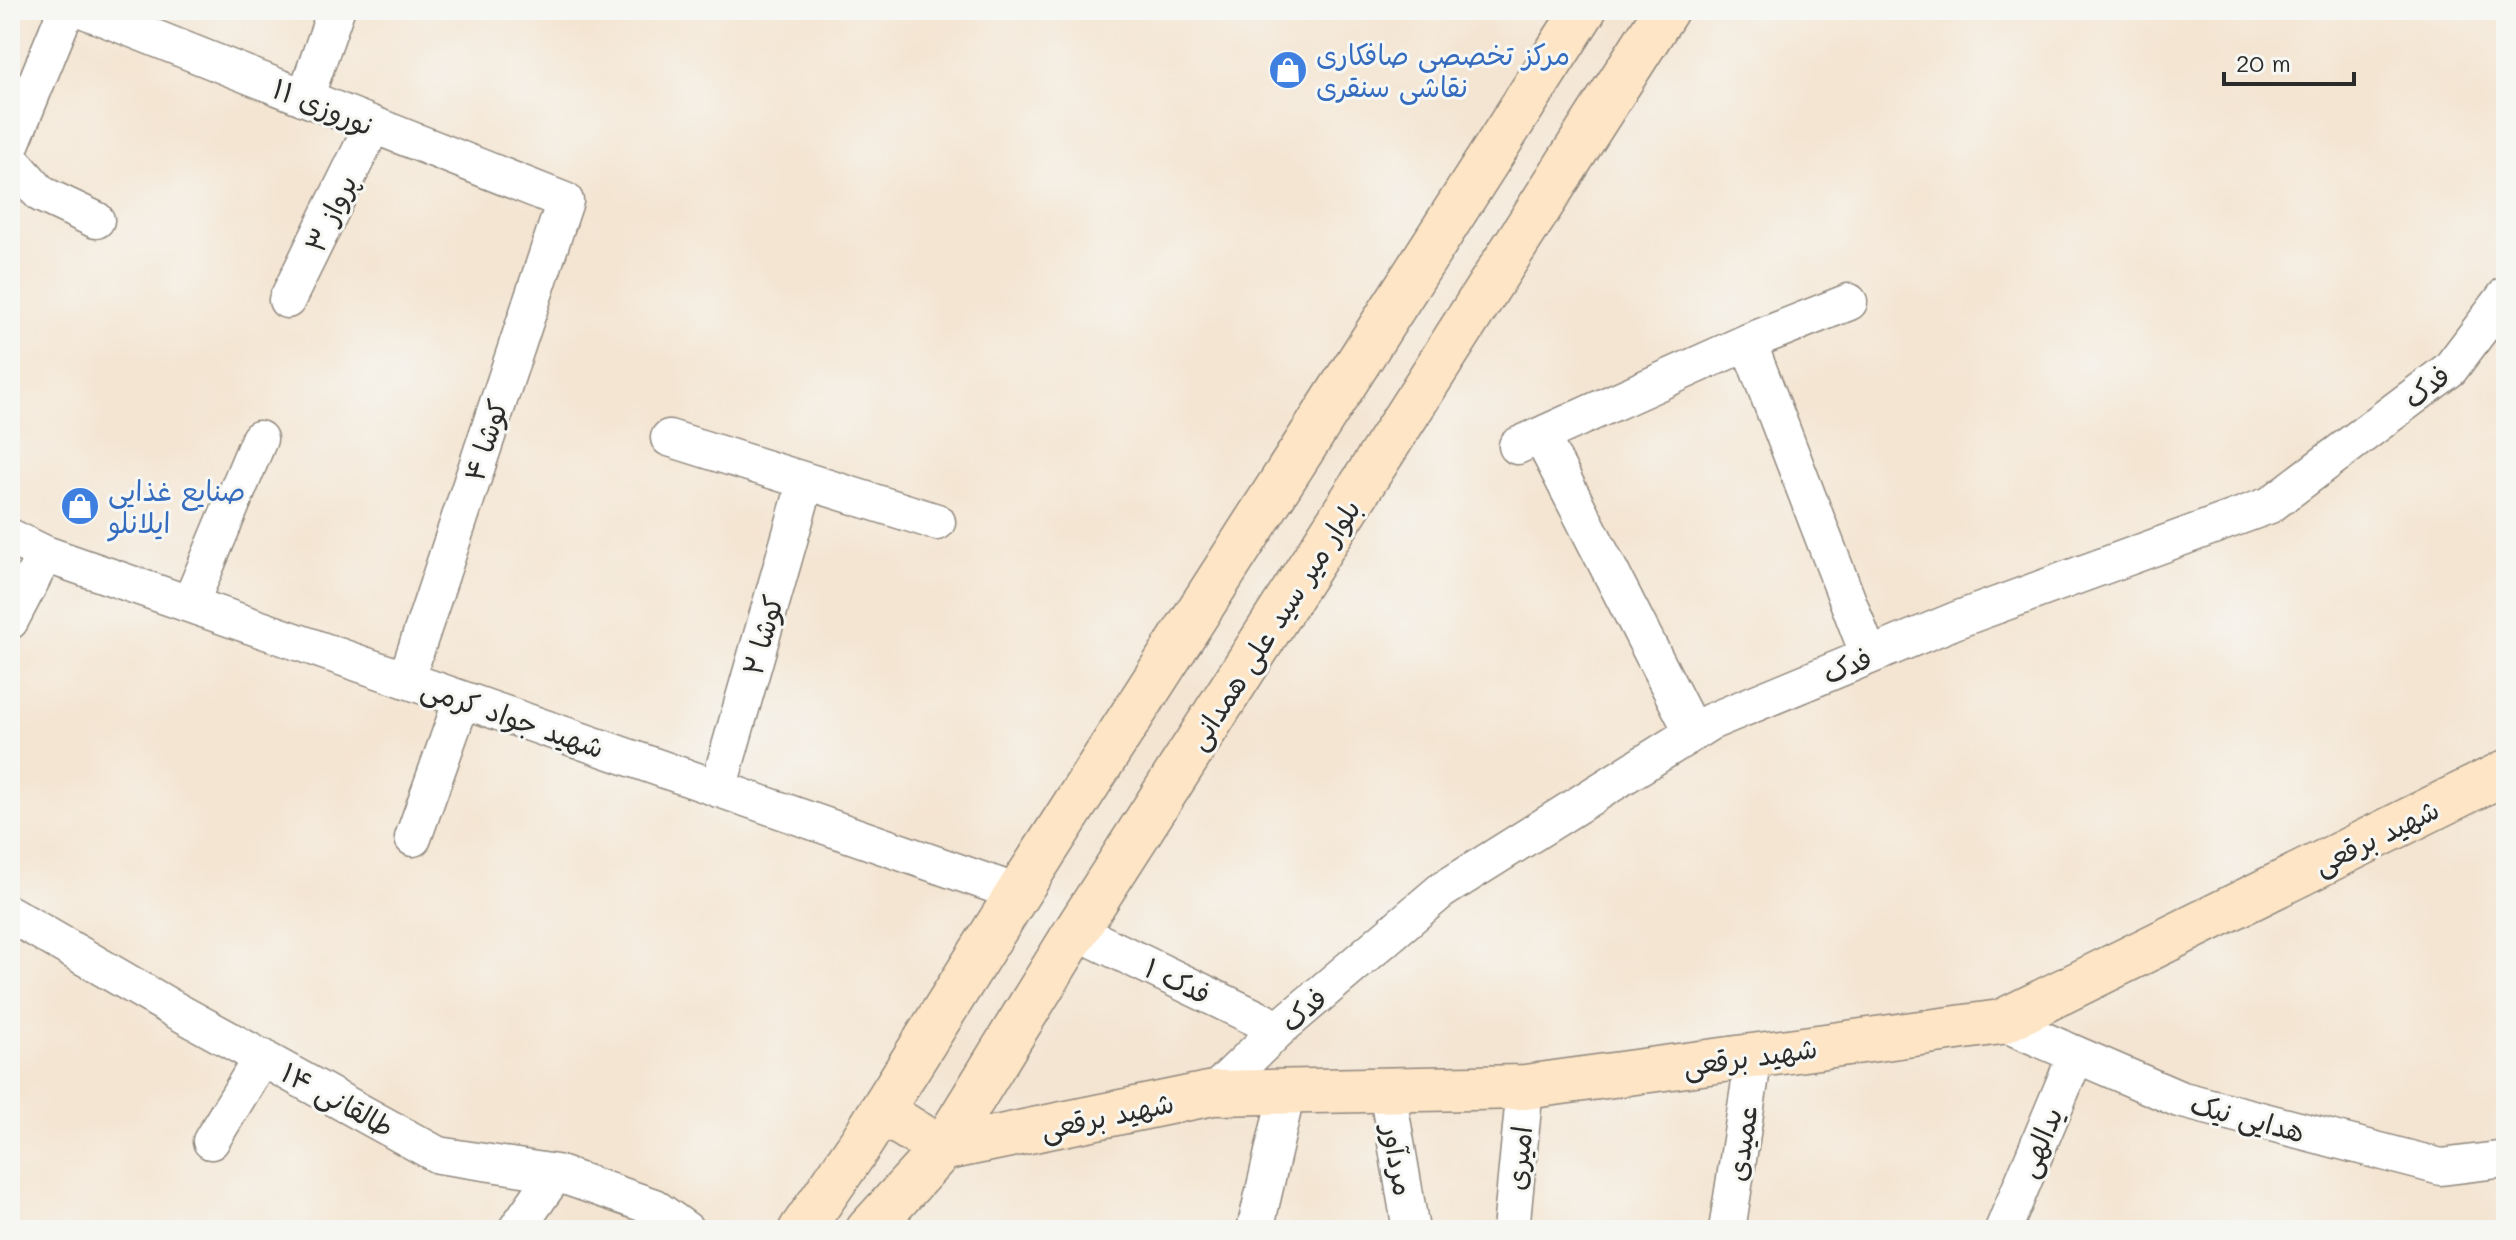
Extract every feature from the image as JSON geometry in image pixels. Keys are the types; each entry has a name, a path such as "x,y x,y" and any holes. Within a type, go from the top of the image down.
{"main road":[{"path":"801,1230 881,1111 1584,10"},
{"name":"بلوار میر سید علی همدانی","path":"869,1230 942,1149 1076,931 1666,10"},
{"path":"1224,572 1283,608"},
{"name":"شهید برقعی","path":"942,1149 1213,1093 1525,1087 2001,1022 2506,772"},
{"path":"881,1111 942,1149"}],"street":[{"path":"10,147 66,10"},
{"name":"نوروزی ۱۱","path":"84,10 135,20 305,98 565,201"},
{"path":"305,98 336,10"},
{"name":"پرواز ۳","path":"287,300 373,125"},
{"path":"10,159 41,194 96,220"},
{"name":"کوشا ۴","path":"406,680 565,201"},
{"path":"1693,733 1529,441 1748,342 1849,302"},
{"name":"فدک","path":"1213,1093 1279,1029 1441,891 1710,722 1959,619 2270,505 2450,369 2502,304"},
{"path":"1748,342 1869,656"},
{"path":"669,438 937,522"},
{"path":"190,604 259,439"},
{"name":"کوشا ۲","path":"718,789 806,481"},
{"name":"شهید جواد کرمی","path":"10,537 45,554 1018,893"},
{"path":"10,621 45,554"},
{"path":"413,838 462,700"},
{"name":"طالقانی ۱۴","path":"10,914 438,1155 556,1173 654,1207 686,1230"},
{"name":"فدک ۱","path":"1076,931 1279,1029"},
{"name":"هدایی نیک","path":"2001,1022 2179,1099 2441,1167 2506,1159"},
{"name":"یدالهی","path":"2003,1230 2076,1055"},
{"name":"عمیدی","path":"1727,1230 1754,1056"},
{"path":"211,1141 262,1057"},
{"name":"امیری","path":"1511,1230 1525,1087"},
{"name":"مردآور","path":"1387,1090 1411,1230"},
{"path":"1255,1230 1287,1092"},
{"path":"516,1230 556,1173"}],"place":[{"name":"مرکز تخصصی صافکاری نقاشی سنقری","path":"1288,70"},
{"name":"صنایع غذایی ایلانلو","path":"80,506"}]}
